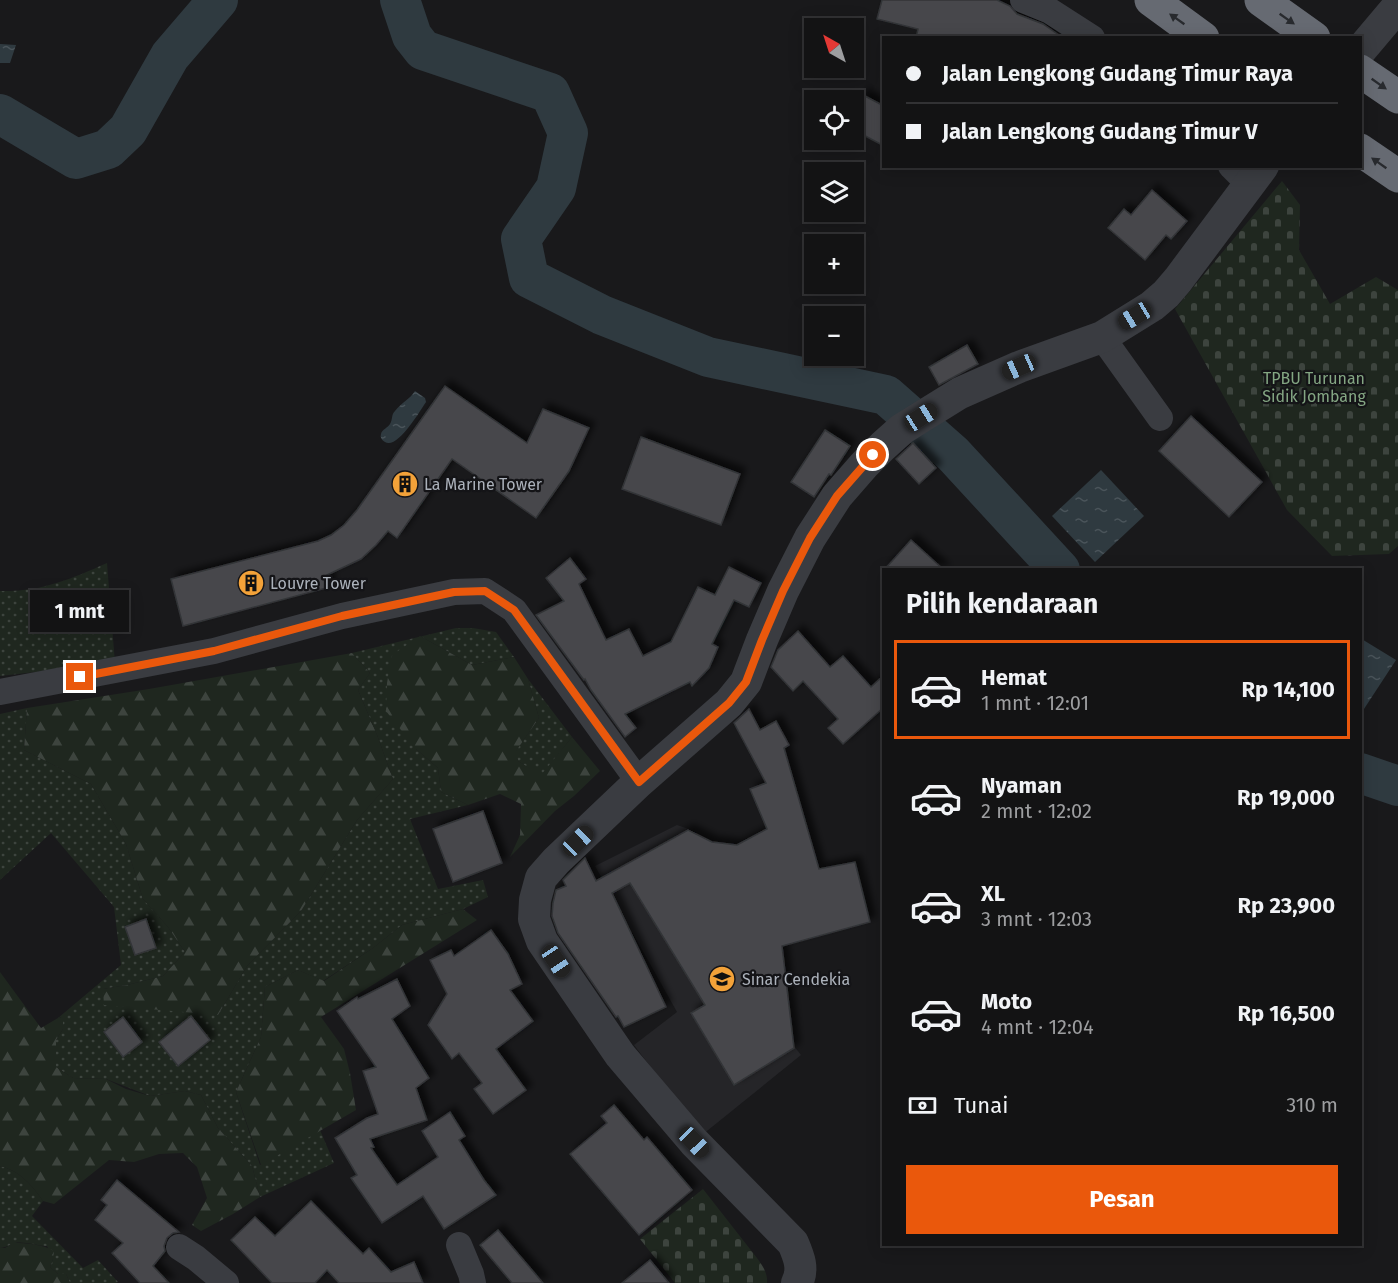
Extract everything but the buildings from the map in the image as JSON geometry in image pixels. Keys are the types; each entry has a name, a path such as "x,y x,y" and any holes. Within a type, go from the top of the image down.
{"highway":[{"path":"1151,0 1200,36"},
{"path":"1261,0 1311,36"},
{"path":"1362,72 1398,97"},
{"path":"1362,151 1398,176"}],"street":[{"path":"1023,0 1050,11 1089,36"},
{"path":"1362,49 1398,6"},
{"path":"797,1283 800,1277 800,1260 793,1244 694,1142 620,1055 542,941 534,919 535,900 541,878 639,782 729,703 746,682 783,591 810,538 837,496 864,465 902,429 960,393 1019,367 1102,337 1152,306 1166,294 1248,172"},
{"path":"1102,337 1160,418"},
{"path":"0,692 214,651 342,616 454,592 485,591 514,610 639,782"},
{"path":"459,1245 473,1283"},
{"path":"179,1247 226,1283"}],"shaded area":[{"name":"Sinar Cendekia","path":"792,774 818,869 855,862 870,922 782,946 794,1046 801,1055 702,1135 634,1045 677,1012 595,866 677,825 712,842 737,845 767,829 750,789"}],"green space":[{"name":"TPBU Turunan Sidik Jombang","path":"1282,181 1300,205 1299,250 1330,304 1376,277 1398,290 1398,546 1389,554 1332,556 1287,510 1175,309"},
{"path":"107,563 115,663 0,676 0,591 42,587"},
{"path":"456,628 496,632 514,657 472,665 421,636"},
{"path":"420,636 472,665 514,657 528,679 539,718 516,751 518,761 541,775 572,737 600,771 555,811 510,857 520,835 521,804 500,794 468,805 441,792 438,768 416,749 386,711 387,683 392,655"},
{"path":"420,637 416,749 438,768 441,792 468,805 410,819 438,889 483,880 488,897 463,909 402,925 373,948 323,981 298,970 265,987 261,1037 236,1092 260,1165 320,1130 334,1163 260,1197 252,1166 218,1128 201,1095 185,1091 150,1096 106,1079 73,1078 56,1067 56,1040 63,1029 61,1017 58,1018 121,965 114,907 51,833 0,880 0,714 27,708 24,750 91,784 126,844 143,899 168,927 185,952 163,976 103,989 218,1015 247,966 301,911 357,820 393,779 358,690 370,673 352,653"},
{"path":"352,653 370,673 358,690 393,779 357,820 301,911 247,966 218,1015 104,1005 103,989 163,976 185,952 168,927 143,899 126,844 91,784 24,750 27,708"},
{"path":"528,679 572,737 541,776 518,761 515,752 539,718"},
{"path":"463,909 477,920 321,1017 344,1049 356,1110 261,1165 236,1092 261,1037 265,987 298,970 324,981 402,925"},
{"path":"0,972 41,1028 60,1017 63,1019 63,1029 56,1040 56,1067 73,1078 106,1079 126,1089 150,1096 185,1091 201,1095 218,1128 252,1166 260,1197 201,1231 192,1225 207,1198 197,1167 183,1153 159,1154 134,1162 109,1160 54,1204 43,1201 25,1179 14,1171 0,1166"},
{"path":"0,1166 25,1179 34,1189 43,1201 32,1216 83,1268 98,1260 118,1282 70,1283 66,1274 58,1274 50,1267 53,1259 47,1246 15,1243 0,1247"},
{"path":"703,1189 761,1263 766,1273 767,1283 675,1283 640,1239"},
{"path":"13,1243 34,1244 54,1251 50,1267 58,1274 66,1274 70,1283 0,1283 0,1247 5,1248"}],"water":[{"path":"0,44 16,45 10,63 0,63"},
{"path":"415,391 425,398 426,402 402,435 390,443 385,442 381,438 382,432 390,424 394,413"},
{"path":"1101,470 1144,516 1095,562 1052,516"},
{"path":"1362,639 1396,660 1362,712"}],"waterway":[{"path":"0,114 76,159 108,149 128,130 170,56 218,0"},
{"path":"400,0 412,36 423,50 550,93 568,133 556,188 521,239 529,278 602,315 708,357 886,395 953,454 1058,568"},
{"path":"1362,774 1398,786"}],"place":[{"name":"La Marine Tower","path":"405,484"},
{"name":"Louvre Tower","path":"251,583"},
{"name":"Sinar Cendekia","path":"722,979"}],"route":[{"path":"80,677 214,651 342,616 454,592 485,591 514,610 639,782 729,703 746,682 783,591 810,538 837,496 873,455"}]}
